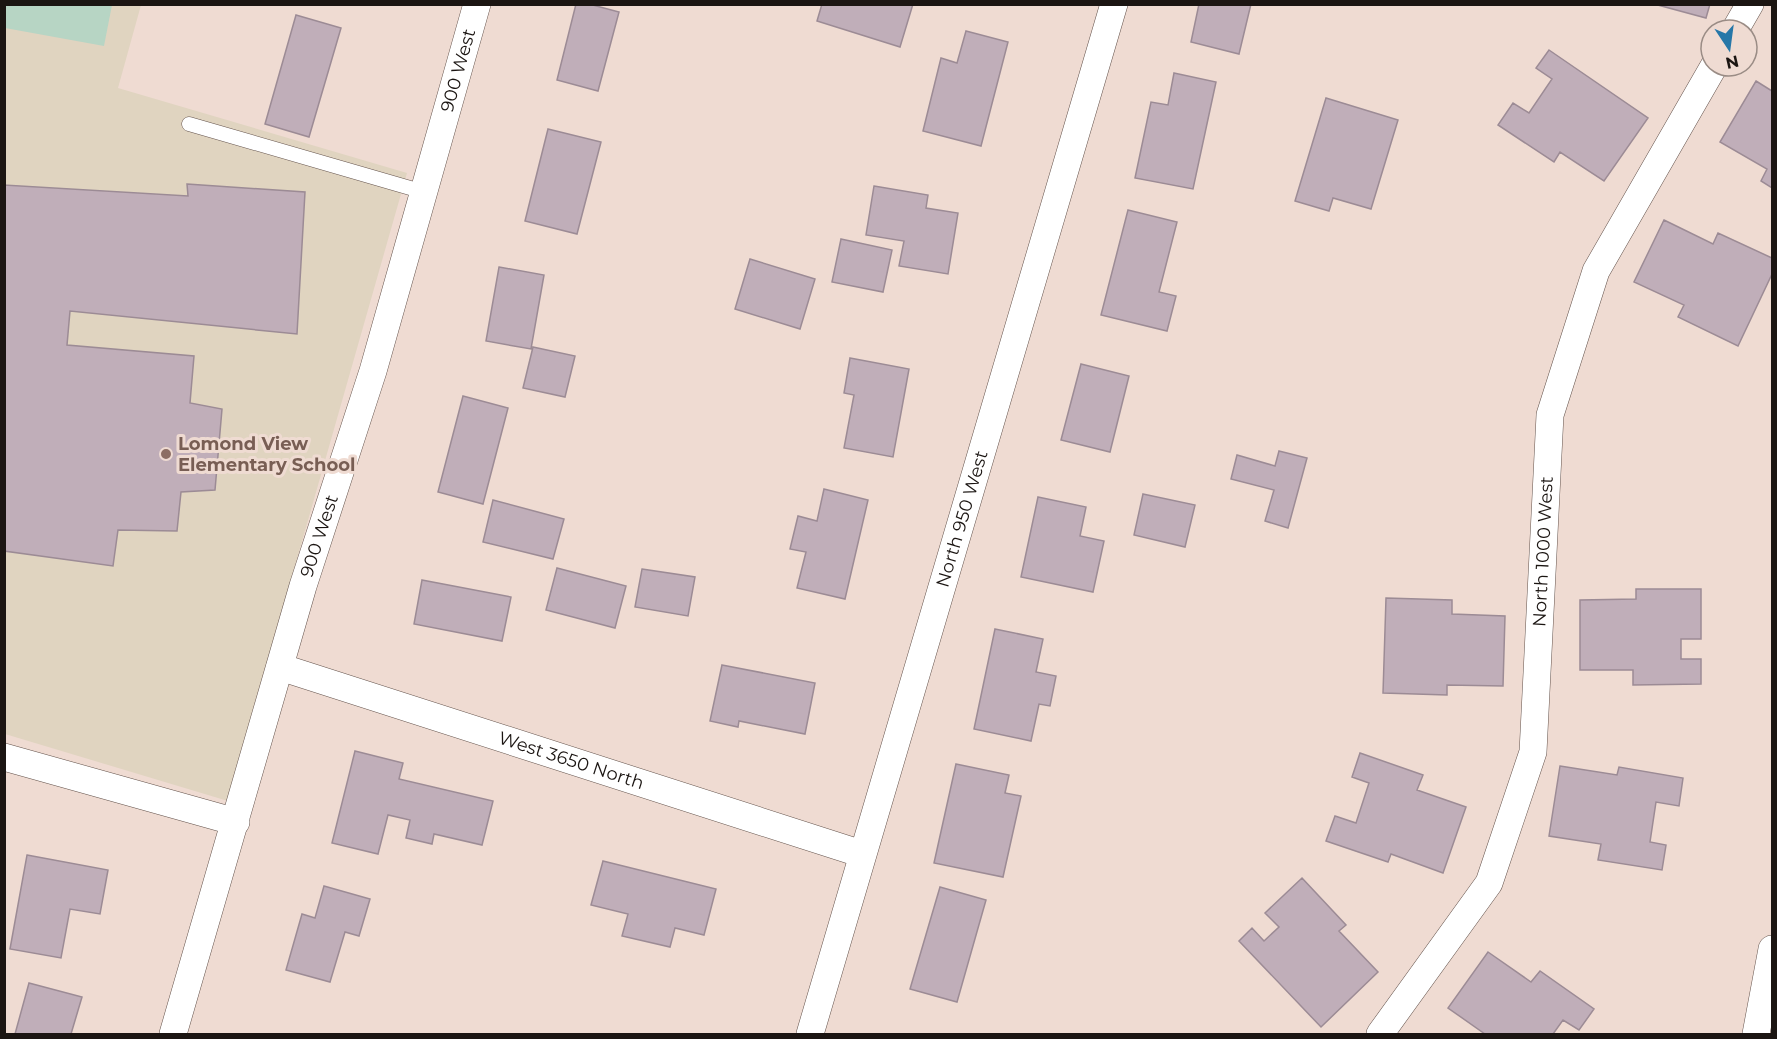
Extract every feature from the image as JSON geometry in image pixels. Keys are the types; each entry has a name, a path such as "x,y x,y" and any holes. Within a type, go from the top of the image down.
{"street":[{"name":"900 West","path":"173,1035 303,586 373,371 477,4"},
{"name":"North 950 West","path":"810,1035 1114,4"},
{"path":"1742,18 1750,4"},
{"name":"North 1000 West","path":"1380,1035 1489,883 1533,752 1550,415 1596,271 1707,78"},
{"name":"West 3650 North","path":"280,667 862,854"},
{"path":"4,757 236,822"},
{"path":"1756,1035 1773,949"}],"lane":[{"path":"189,124 424,192"}],"shaded area":[{"name":"Lomond View Elementary School","path":"4,5 141,5 118,88 407,173 228,801 5,734"}],"green space":[{"path":"4,5 112,5 104,46 5,28"}],"building":[{"path":"576,4 589,4 619,12 598,91 557,80"},
{"path":"822,4 913,4 900,47 817,21"},
{"path":"1199,4 1251,4 1239,54 1191,42"},
{"path":"1654,4 1710,4 1706,18"},
{"path":"296,15 341,28 309,137 265,124"},
{"path":"966,31 1008,42 981,146 923,131 941,58 957,63"},
{"path":"1549,50 1648,118 1604,181 1560,152 1554,162 1498,125 1513,103 1529,113 1552,79 1536,68"},
{"path":"1174,73 1216,82 1193,189 1135,178 1151,102 1168,105"},
{"path":"1756,81 1772,91 1772,188 1761,181 1767,169 1720,142"},
{"path":"1326,98 1398,120 1371,209 1333,198 1329,211 1295,201"},
{"path":"548,129 601,142 577,234 525,221"},
{"path":"187,184 305,192 297,334 70,311 67,345 194,356 190,403 222,409 215,490 181,492 177,531 118,530 113,566 4,551 4,185 188,196"},
{"path":"874,186 928,195 926,208 958,213 948,274 899,266 904,241 866,235"},
{"path":"1128,210 1177,222 1159,292 1176,296 1167,331 1101,315"},
{"path":"1664,220 1713,244 1718,233 1772,258 1772,274 1738,346 1678,317 1684,305 1634,282"},
{"path":"841,239 892,250 883,292 832,282"},
{"path":"750,259 815,279 800,329 735,309"},
{"path":"499,267 544,275 531,349 486,341"},
{"path":"533,347 575,356 565,397 523,388"},
{"path":"850,358 909,369 893,457 844,448 854,395 844,393"},
{"path":"1081,364 1129,376 1110,452 1061,440"},
{"path":"463,396 508,408 483,504 438,492"},
{"path":"1279,451 1307,458 1288,528 1265,521 1274,490 1231,479 1237,455 1275,466"},
{"path":"824,489 868,500 845,599 797,588 806,552 790,549 798,516 817,521"},
{"path":"1143,494 1195,505 1185,547 1134,535"},
{"path":"1038,497 1086,507 1080,536 1104,541 1093,592 1021,577"},
{"path":"493,500 564,519 553,559 483,542"},
{"path":"557,568 626,586 615,628 546,610"},
{"path":"642,569 695,577 688,616 635,607"},
{"path":"422,580 511,597 502,641 414,624"},
{"path":"1636,589 1701,589 1701,639 1681,639 1681,659 1701,659 1701,684 1633,685 1633,670 1580,670 1580,600 1636,599"},
{"path":"1386,598 1452,600 1452,614 1505,616 1503,686 1447,685 1447,695 1383,693"},
{"path":"995,629 1043,639 1036,672 1056,676 1050,706 1039,704 1031,741 974,729"},
{"path":"722,665 815,683 805,734 739,721 738,727 710,721"},
{"path":"355,751 403,763 399,779 493,801 482,845 434,834 432,844 406,838 410,820 388,815 378,854 332,843"},
{"path":"1360,753 1423,775 1417,790 1466,807 1443,873 1391,854 1388,862 1326,841 1335,816 1356,823 1369,783 1352,777"},
{"path":"956,764 1009,775 1005,793 1021,796 1003,877 934,863"},
{"path":"1560,766 1617,775 1619,767 1683,778 1679,806 1656,802 1650,842 1666,845 1662,870 1598,860 1601,844 1549,836"},
{"path":"27,855 108,870 100,914 70,909 61,958 10,949"},
{"path":"603,861 716,889 704,935 675,928 670,947 622,936 628,914 591,905"},
{"path":"1302,878 1346,925 1339,931 1378,972 1321,1027 1239,941 1252,928 1264,941 1279,927 1265,913"},
{"path":"324,886 370,899 359,936 345,932 330,982 286,970 302,914 315,918"},
{"path":"940,887 986,900 957,1002 910,989"},
{"path":"1488,952 1531,982 1540,971 1594,1009 1579,1030 1563,1020 1553,1034 1485,1034 1448,1008"},
{"path":"29,983 82,997 71,1034 15,1034"}],"place":[{"name":"Lomond View Elementary School","path":"166,454"}]}
